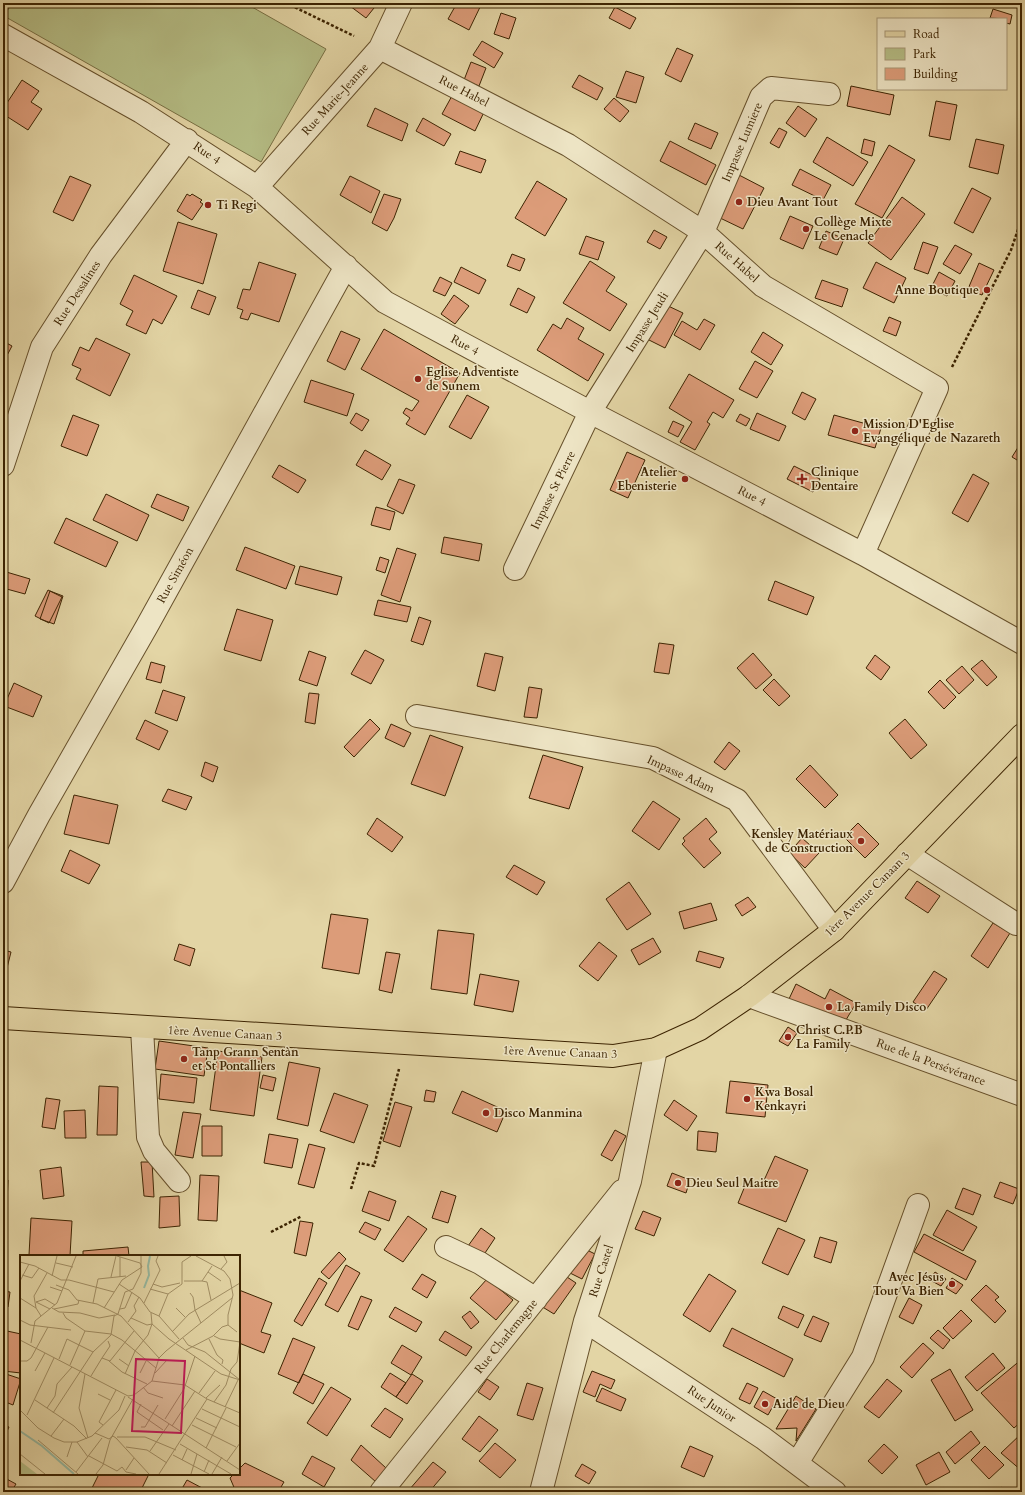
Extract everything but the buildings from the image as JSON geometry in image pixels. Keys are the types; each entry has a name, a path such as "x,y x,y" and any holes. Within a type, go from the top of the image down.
{"main road":[{"name":"1ère Avenue Canaan 3","path":"3,1018 142,1028 613,1056 656,1049 700,1029 749,996 834,930 1022,735"}],"street":[{"name":"Rue Marie-Jeanne","path":"257,187 380,48 401,3"},
{"name":"Rue 4","path":"3,35 141,112 187,140 257,187 385,302 590,412 863,554 1022,643"},
{"name":"Rue Habel","path":"380,48 568,145 703,232 763,286 937,388"},
{"name":"Impasse Lumiere","path":"703,232 761,97 771,88 829,94"},
{"name":"Rue Dessalines","path":"3,465 42,347 101,255 187,140"},
{"name":"Impasse Jeudi","path":"590,412 703,232"},
{"name":"Rue Siméon","path":"3,882 38,815 147,626 346,266"},
{"path":"863,554 937,388"},
{"name":"Impasse St Pierre","path":"515,569 590,412"},
{"name":"Impasse Adam","path":"417,716 653,758 738,800 834,930"},
{"path":"907,854 1016,924"},
{"name":"Rue de la Persévérance","path":"749,996 1022,1095"},
{"path":"142,1028 148,1137 154,1151 179,1180"},
{"name":"Rue Castel","path":"541,1492 586,1321 630,1181 656,1049"},
{"name":"Rue Charlemagne","path":"381,1492 630,1181"},
{"path":"797,1463 863,1357 918,1205"},
{"path":"446,1247 480,1263 536,1299"},
{"name":"Rue Junior","path":"586,1321 763,1438 835,1492"}],"path":[{"path":"286,3 380,48"},
{"path":"937,388 956,362 1010,250 1022,218"},
{"path":"351,1189 359,1164 374,1166 399,1068"},
{"path":"271,1232 302,1216"}],"green space":[{"path":"12,3 245,3 326,49 261,162 4,16"}],"place":[{"name":"Dieu Avant Tout","path":"739,202"},
{"name":"Ti Regi","path":"208,205"},
{"name":"Collège Mixte Le Cenacle","path":"806,229"},
{"name":"Anne Boutique","path":"987,290"},
{"name":"Eglise Adventiste de Sunem","path":"418,379"},
{"name":"Mission D'Eglise Evangélique de Nazareth","path":"855,431"},
{"name":"Atelier Ebenisterie","path":"685,479"},
{"name":"Clinique Dentaire","path":"802,479"},
{"name":"Kensley Matériaux de Construction","path":"861,841"},
{"name":"La Family Disco","path":"829,1007"},
{"name":"Christ C.P.B La Family","path":"788,1037"},
{"name":"Tanp Grann Sentàn et St Pontalliers","path":"184,1059"},
{"name":"Kwa Bosal Kenkayri","path":"747,1099"},
{"name":"Disco Manmina","path":"486,1113"},
{"name":"Dieu Seul Maitre","path":"678,1183"},
{"name":"Avec Jésus Tout Va Bien","path":"952,1284"},
{"name":"Aide de Dieu","path":"765,1404"}]}
